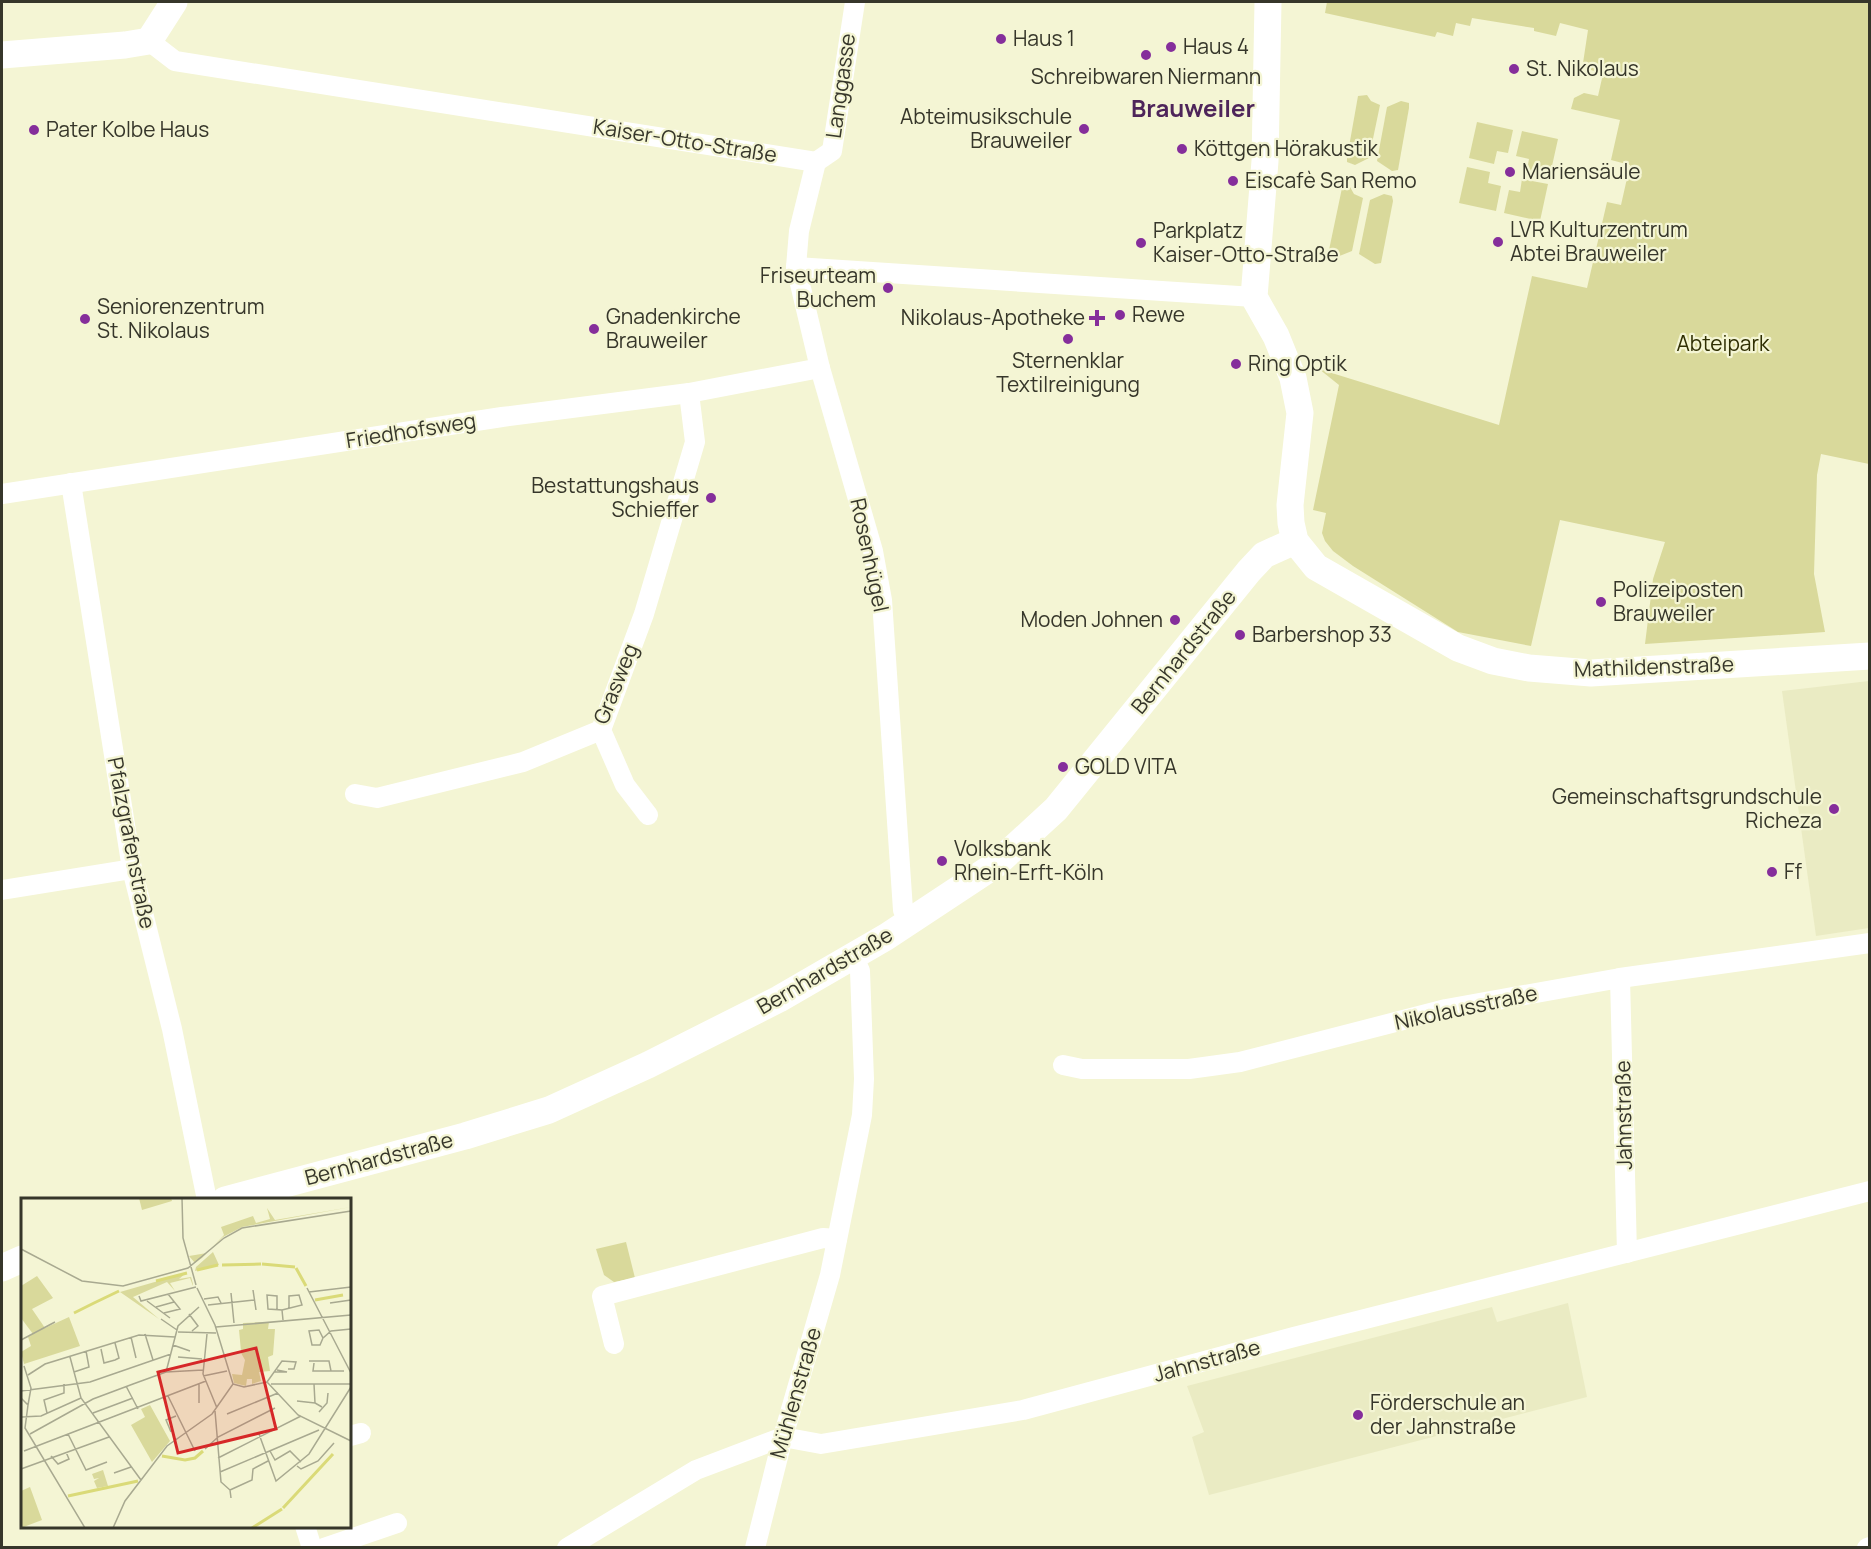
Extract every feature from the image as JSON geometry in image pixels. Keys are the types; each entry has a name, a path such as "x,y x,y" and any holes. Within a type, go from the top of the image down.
{"street":[{"path":"2,55 106,47 149,41 174,2"},
{"name":"Langgasse","path":"816,162 832,151 855,2"},
{"path":"1268,2 1265,161 1254,297 1276,336 1293,378 1300,413 1290,505 1295,541"},
{"name":"Kaiser-Otto-Straße","path":"149,41 175,61 816,162"},
{"path":"816,162 799,231 796,267 1254,297"},
{"name":"Rosenhügel","path":"796,267 820,368 873,551 882,600 903,910 909,921"},
{"name":"Friedhofsweg","path":"2,494 502,417 689,393 820,368"},
{"name":"Grasweg","path":"355,794 377,798 523,762 601,730 644,614 694,442 689,393"},
{"name":"Pfalzgrafenstraße","path":"71,483 132,869 172,1029 207,1198"},
{"name":"Mathildenstraße","path":"1295,541 1316,567 1340,583 1458,648 1493,662 1591,673 1869,656"},
{"name":"Bernhardstraße","path":"232,1198 465,1136 549,1110 648,1065 779,999 853,956 995,865 1056,809 1249,571 1264,555 1295,541"},
{"path":"601,730 624,785 648,816"},
{"path":"2,890 132,869"},
{"name":"Nikolausstraße","path":"1064,1065 1082,1069 1189,1069 1240,1062 1446,1009 1620,978 1869,943"},
{"name":"Mühlenstraße","path":"755,1548 783,1437 830,1275 862,1115 864,1079 860,971 853,956"},
{"name":"Jahnstraße","path":"1620,978 1627,1253"},
{"name":"Jahnstraße","path":"783,1437 821,1443 1012,1412 1294,1337 1869,1191"},
{"path":"614,1344 603,1296 823,1238 837,1239"},
{"path":"2,1268 21,1259"},
{"path":"567,1548 696,1470 783,1437"},
{"path":"324,1548 397,1523"},
{"path":"305,1528 312,1548"}],"shaded area":[{"name":"Gemeinschaftsgrundschule Richeza","path":"1869,681 1869,928 1816,936 1782,691"},
{"name":"Förderschule an der Jahnstraße","path":"1568,1303 1587,1397 1209,1495 1192,1437 1204,1432 1187,1386 1492,1307 1497,1322"}],"green space":[{"name":"Abteipark","path":"1327,2 1869,2 1869,464 1821,454 1817,475 1814,574 1825,632 1645,644 1653,579 1665,542 1560,520 1531,646 1458,632 1353,566 1333,551 1325,541 1322,533 1326,513 1313,510 1339,385 1319,369 1499,425 1532,276 1587,288 1607,202 1621,205 1630,165 1611,160 1620,120 1571,109 1574,98 1584,93 1598,96 1603,74 1591,70 1583,63 1588,30 1560,23 1556,36 1534,31 1534,28 1472,18 1470,26 1456,23 1453,36 1437,32 1435,37 1325,13"},
{"path":"1367,95 1371,101 1380,105 1369,158 1355,165 1347,162 1347,158 1358,96"},
{"path":"1401,101 1409,103 1409,108 1398,170 1392,171 1377,161 1387,107"},
{"path":"1477,122 1513,130 1508,153 1497,151 1494,164 1469,158"},
{"path":"1522,131 1558,139 1550,175 1527,170 1529,159 1516,156"},
{"path":"1467,167 1490,172 1488,183 1501,186 1496,211 1459,203"},
{"path":"1522,179 1548,184 1540,221 1504,213 1509,190 1520,192"},
{"path":"1350,187 1354,194 1363,198 1352,251 1337,257 1330,254 1329,250 1342,188"},
{"path":"1384,194 1392,196 1393,201 1381,263 1375,264 1359,254 1370,200"},
{"path":"626,1242 635,1278 614,1282 604,1275 596,1249"}],"place":[{"name":"Haus 1","path":"1001,39"},
{"name":"Haus 4","path":"1171,47"},
{"name":"Schreibwaren Niermann","path":"1146,55"},
{"name":"St. Nikolaus","path":"1514,69"},
{"name":"Abteimusikschule Brauweiler","path":"1084,129"},
{"name":"Pater Kolbe Haus","path":"34,130"},
{"name":"Köttgen Hörakustik","path":"1182,149"},
{"name":"Mariensäule","path":"1510,172"},
{"name":"Eiscafè San Remo","path":"1233,181"},
{"name":"LVR Kulturzentrum Abtei Brauweiler","path":"1498,242"},
{"name":"Parkplatz Kaiser-Otto-Straße","path":"1141,243"},
{"name":"Friseurteam Buchem","path":"888,288"},
{"name":"Rewe","path":"1120,315"},
{"name":"Nikolaus-Apotheke","path":"1097,318"},
{"name":"Seniorenzentrum St. Nikolaus","path":"85,319"},
{"name":"Gnadenkirche Brauweiler","path":"594,329"},
{"name":"Sternenklar Textilreinigung","path":"1068,339"},
{"name":"Ring Optik","path":"1236,364"},
{"name":"Bestattungshaus Schieffer","path":"711,498"},
{"name":"Polizeiposten Brauweiler","path":"1601,602"},
{"name":"Moden Johnen","path":"1175,620"},
{"name":"Barbershop 33","path":"1240,635"},
{"name":"GOLD VITA","path":"1063,767"},
{"name":"Gemeinschaftsgrundschule Richeza","path":"1834,809"},
{"name":"Volksbank Rhein-Erft-Köln","path":"942,861"},
{"name":"Ff","path":"1772,872"},
{"name":"Förderschule an der Jahnstraße","path":"1358,1415"}],"district":[{"name":"Brauweiler","path":"1193,109"}]}
